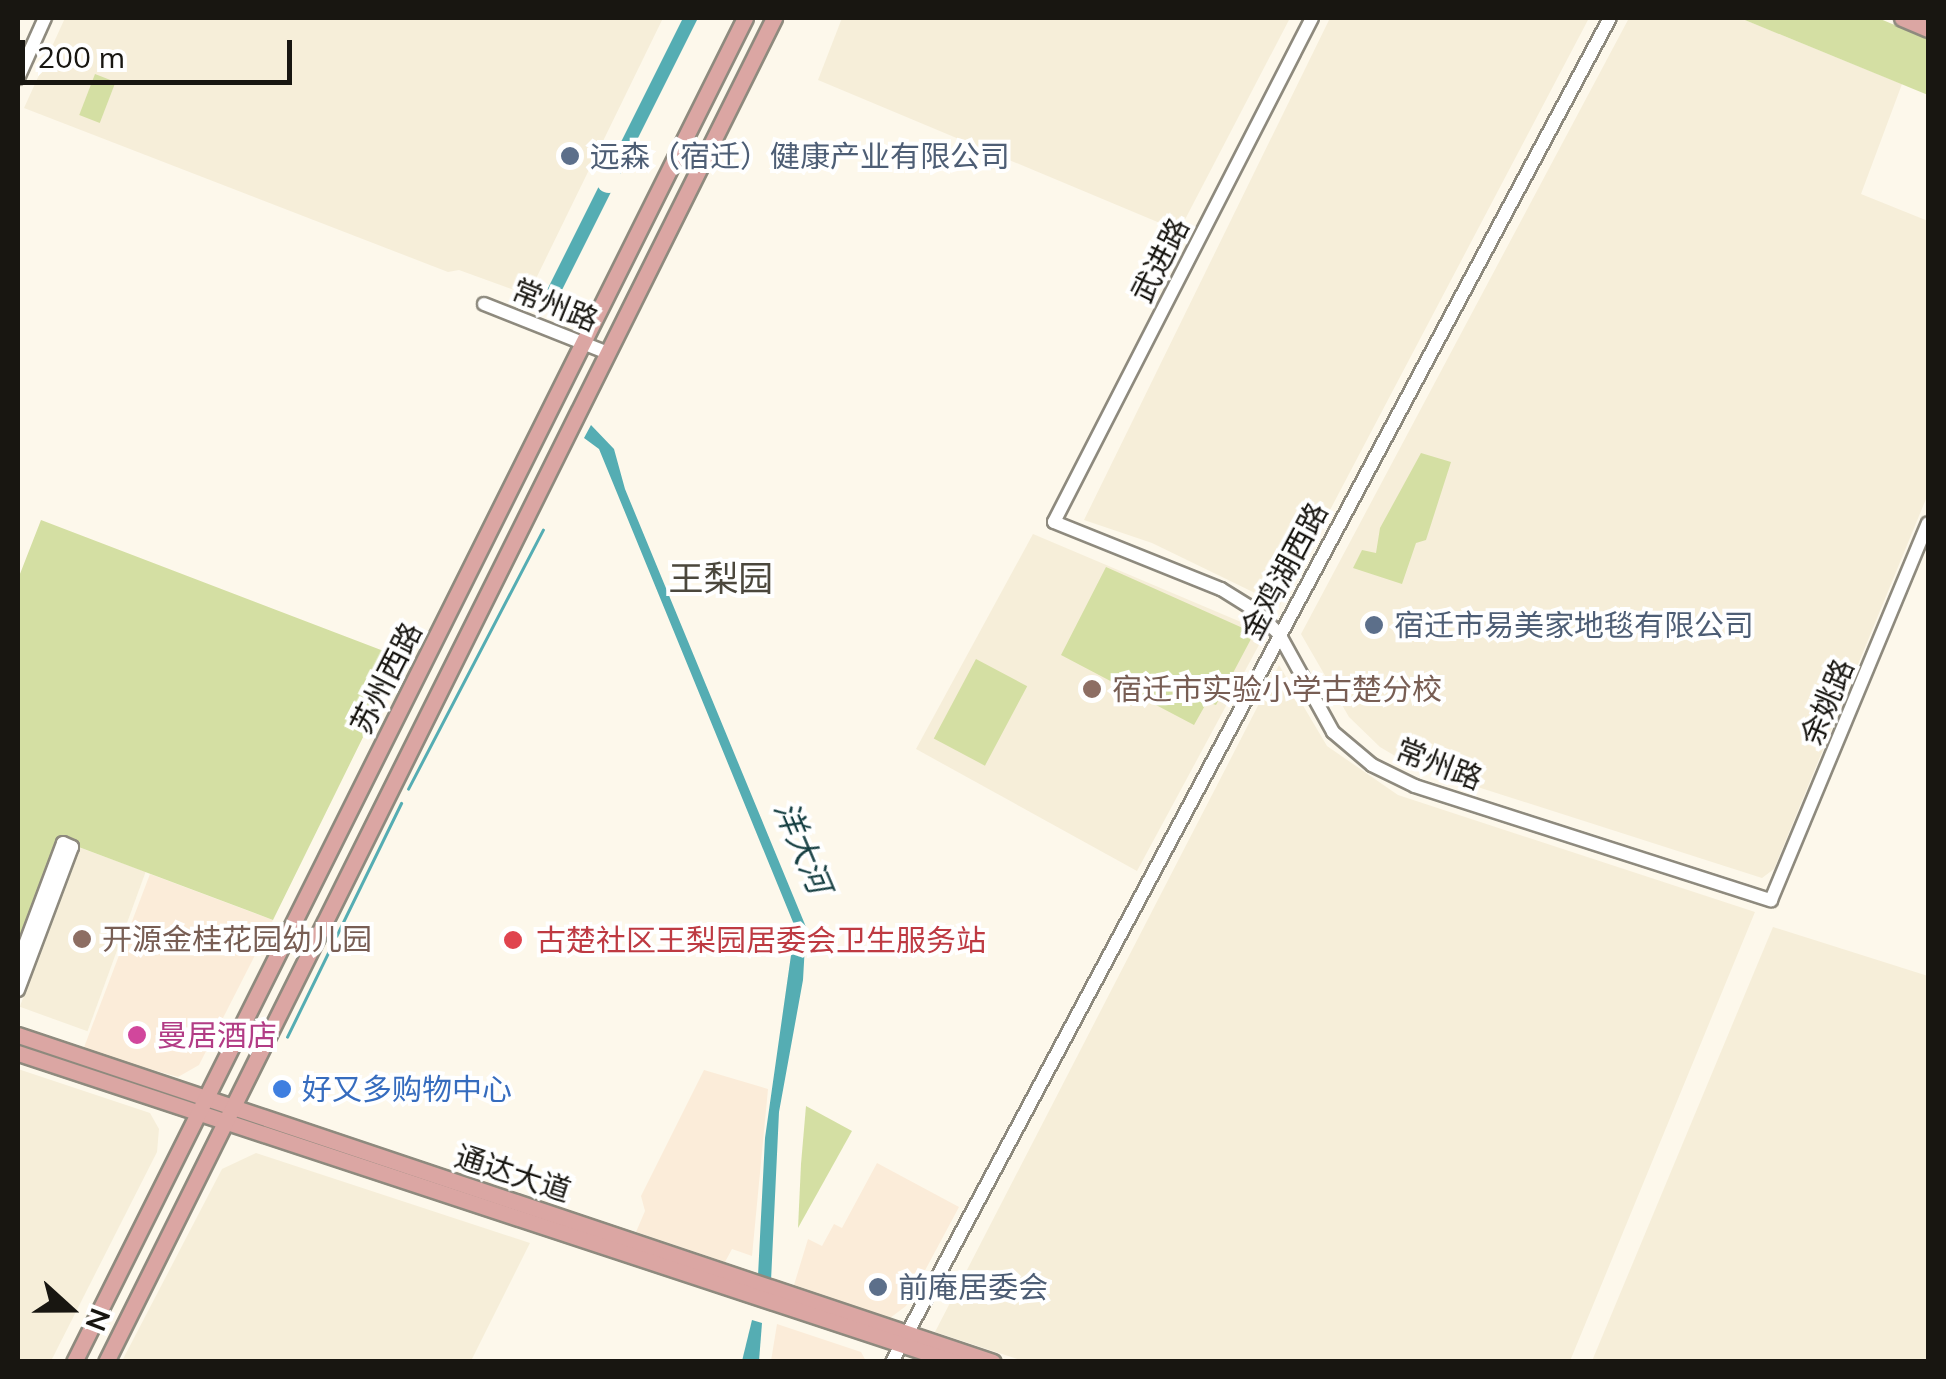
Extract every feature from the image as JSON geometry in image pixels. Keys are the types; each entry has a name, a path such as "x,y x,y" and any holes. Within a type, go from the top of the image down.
{"main road":[{"name":"苏州西路","path":"74,1362 745,18"},
{"name":"苏州西路","path":"106,1362 774,18"},
{"path":"1902,18 1928,29"},
{"name":"通达大道","path":"18,1035 207,1098 229,1116"},
{"name":"通达大道","path":"18,1053 199,1114 229,1116 904,1339 992,1362"},
{"name":"通达大道","path":"904,1339 955,1362"}],"street":[{"path":"18,78 45,18"},
{"name":"金鸡湖西路","path":"892,1362 1610,18"},
{"name":"武进路","path":"1054,522 1311,19"},
{"path":"726,55 749,66"},
{"path":"610,289 634,301"},
{"name":"常州路","path":"484,304 608,354"},
{"path":"562,388 584,400"},
{"name":"常州路","path":"1054,522 1220,589 1279,634 1334,732 1372,766 1416,786 1771,900"},
{"name":"余姚路","path":"1771,900 1928,523"},
{"path":"18,990 30,945 63,843 72,846 40,917"},
{"path":"18,963 30,945"}],"shaded area":[{"path":"65,18 663,18 528,295 459,270 448,272 24,108"},
{"path":"842,18 1290,18 1179,231 818,80"},
{"path":"1330,18 1589,18 1280,605 1152,543 1084,520"},
{"path":"1629,18 1740,18 1902,84 1861,194 1928,221 1928,494 1774,869 1762,878 1412,766 1380,747 1349,717 1301,634"},
{"name":"宿迁市实验小学古楚分校","path":"1033,534 1248,625 1260,643 1137,871 916,749"},
{"path":"1279,665 1327,746 1398,795 1755,912 1570,1361 1026,1362 935,1332"},
{"name":"开源金桂花园幼儿园","path":"78,847 146,872 88,1031 20,1007"},
{"path":"150,874 273,920 199,1065 178,1077 83,1050"},
{"path":"1773,927 1928,976 1928,1361 1592,1361"},
{"path":"18,1069 150,1113 159,1129 157,1152 51,1361 18,1361"},
{"path":"704,1070 768,1089 752,1256 732,1249 725,1262 636,1232 645,1211 641,1196"},
{"path":"256,1153 530,1243 471,1361 122,1361 222,1169"},
{"path":"877,1163 959,1207 906,1306 890,1318 794,1285 808,1239 822,1246 834,1224 842,1228"},
{"path":"777,1324 861,1352 866,1361 771,1361"}],"green space":[{"path":"1740,18 1878,18 1928,39 1928,95"},
{"path":"95,74 116,82 100,123 79,115"},
{"path":"1421,453 1451,462 1426,540 1416,543 1402,584 1353,568 1362,550 1376,553 1380,528"},
{"path":"41,520 402,658 273,920 60,840 18,940 18,579"},
{"path":"1106,567 1245,629 1251,639 1216,705 1207,702 1194,725 1061,655"},
{"path":"976,659 1027,686 985,766 934,738"},
{"path":"806,1106 852,1131 798,1228 801,1164"}],"water":[{"path":"683,18 698,18 553,308 546,305 541,302"},
{"path":"591,425 614,449 625,489 806,927 803,980 779,1112 771,1281 758,1276 765,1138 795,927 599,449 584,438"},
{"path":"752,1320 762,1323 759,1361 742,1361"}],"pier":[{"path":"609,167 618,171 622,180 618,189 609,193 600,189 596,180 600,171"}],"waterway":[{"path":"408,789 543,530"},
{"path":"287,1037 401,803"}],"place":[{"name":"远森（宿迁）健康产业有限公司","path":"570,156"},
{"name":"宿迁市易美家地毯有限公司","path":"1374,625"},
{"name":"宿迁市实验小学古楚分校","path":"1092,689"},
{"name":"开源金桂花园幼儿园","path":"82,939"},
{"name":"古楚社区王梨园居委会卫生服务站","path":"513,940"},
{"name":"曼居酒店","path":"137,1035"},
{"name":"好又多购物中心","path":"282,1089"},
{"name":"前庵居委会","path":"878,1287"}],"district":[{"name":"王梨园","path":"721,578"}],"water label":[{"name":"洋大河","path":"803,847"}]}
